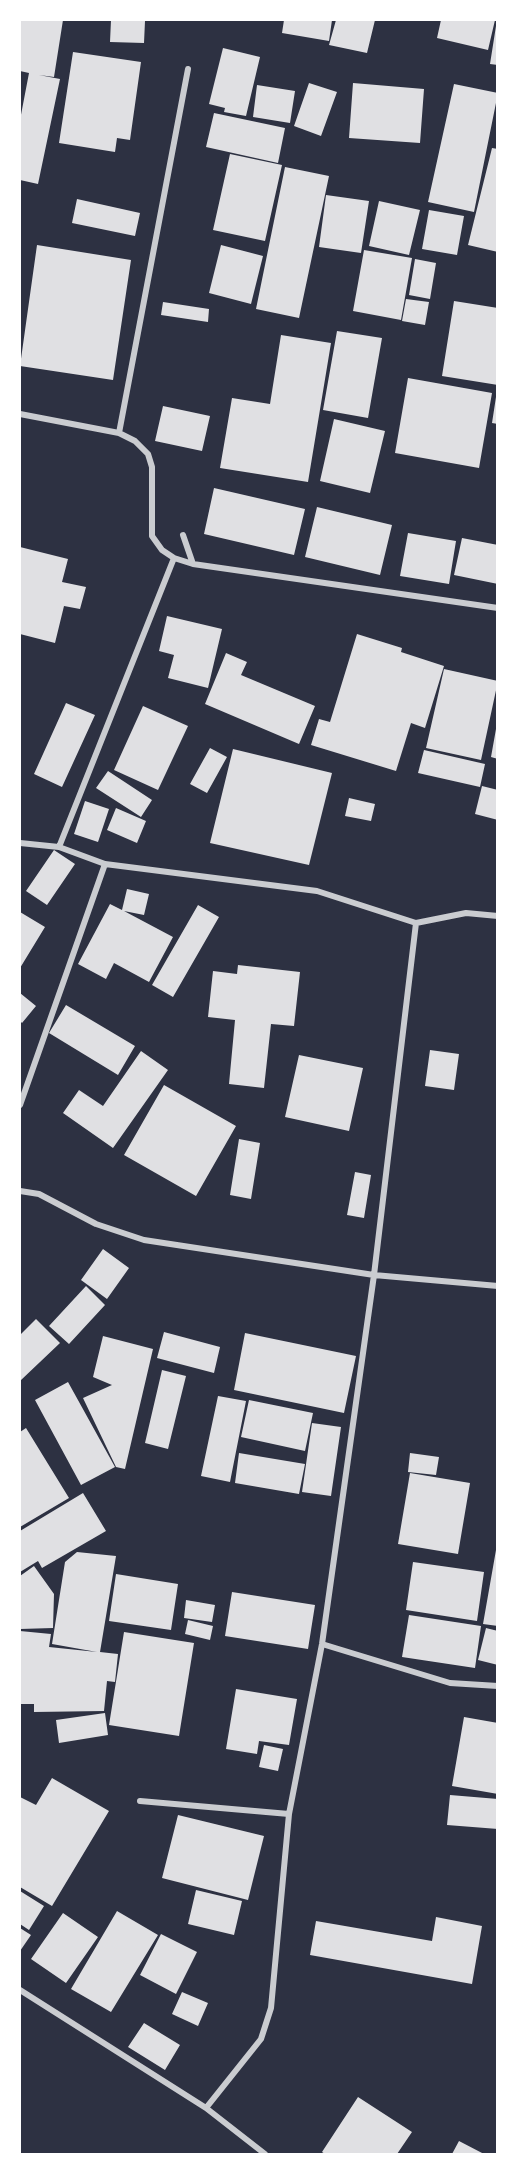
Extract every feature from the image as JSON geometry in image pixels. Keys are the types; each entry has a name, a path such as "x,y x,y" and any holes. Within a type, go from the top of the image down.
{"street":[{"path":"119,433 188,69"},
{"path":"20,414 119,433 135,441 148,454 152,467 152,536 162,550 174,558 193,564 498,608"},
{"path":"183,535 193,564"},
{"path":"59,847 174,558"},
{"path":"20,843 59,847 105,864 317,891 416,923 466,913 498,916"},
{"path":"20,1105 105,864"},
{"path":"206,2108 261,2039 271,2008 289,1814 322,1644 374,1275 416,923"},
{"path":"20,1191 39,1194 96,1224 144,1240 374,1275 498,1286"},
{"path":"322,1644 450,1683 498,1686"},
{"path":"140,1801 289,1814"},
{"path":"20,1990 206,2108 265,2154"}],"building":[{"path":"20,20 63,20 54,77 39,75 60,79 38,184 20,180 20,120 29,73 20,71"},
{"path":"111,20 145,21 144,43 110,42"},
{"path":"284,20 332,20 329,41 282,33"},
{"path":"336,20 375,20 367,53 329,45"},
{"path":"441,20 495,20 488,50 437,38"},
{"path":"496,26 498,27 498,65 490,64"},
{"path":"223,48 260,57 246,116 224,112 225,108 209,104"},
{"path":"73,52 141,62 130,140 117,138 115,152 59,143"},
{"path":"309,83 337,92 321,136 294,126"},
{"path":"353,83 424,89 420,143 349,138"},
{"path":"454,84 498,93 474,212 428,202"},
{"path":"257,85 295,91 290,123 253,117"},
{"path":"214,113 285,128 278,163 206,147"},
{"path":"492,148 498,149 498,252 468,245"},
{"path":"230,154 282,165 265,241 213,230"},
{"path":"285,167 329,176 299,318 256,309"},
{"path":"326,195 369,201 361,253 319,247"},
{"path":"77,199 140,213 135,236 72,223"},
{"path":"379,201 420,210 409,255 369,246"},
{"path":"429,210 464,216 457,255 422,249"},
{"path":"37,245 131,260 113,380 20,366"},
{"path":"221,245 263,256 251,304 209,293"},
{"path":"364,250 412,258 401,320 353,311"},
{"path":"415,259 436,263 430,299 409,295"},
{"path":"406,299 429,302 425,325 402,321"},
{"path":"454,301 498,308 498,385 442,376"},
{"path":"163,302 209,309 208,322 161,315"},
{"path":"337,331 382,338 368,418 323,410"},
{"path":"281,335 331,343 308,482 220,468 232,398 270,404"},
{"path":"408,378 492,393 479,468 395,453"},
{"path":"496,397 498,397 498,424 492,423"},
{"path":"163,406 210,416 202,451 155,441"},
{"path":"334,419 385,431 370,493 320,481"},
{"path":"214,488 305,509 294,555 204,534"},
{"path":"317,507 392,525 380,575 305,557"},
{"path":"408,533 456,541 449,584 400,576"},
{"path":"462,538 498,545 498,584 454,575"},
{"path":"20,547 68,559 62,582 86,587 80,609 64,606 55,643 20,634"},
{"path":"167,616 222,629 208,688 168,678 174,655 159,651"},
{"path":"357,634 402,648 401,652 444,666 425,728 411,723 396,771 311,745 319,719 330,722"},
{"path":"226,653 247,662 241,675 315,706 299,744 205,704"},
{"path":"444,669 498,681 481,760 426,748"},
{"path":"66,703 95,715 62,787 34,774"},
{"path":"143,706 188,726 158,790 114,770"},
{"path":"496,729 498,729 498,759 491,757"},
{"path":"210,748 227,757 207,793 190,784"},
{"path":"233,749 332,773 309,865 210,843"},
{"path":"424,750 485,764 480,787 418,773"},
{"path":"108,771 152,800 141,817 96,788"},
{"path":"482,786 498,790 498,820 475,814"},
{"path":"349,798 375,804 371,821 345,816"},
{"path":"85,801 109,809 98,842 74,834"},
{"path":"116,808 146,821 137,843 107,830"},
{"path":"54,850 75,864 47,905 26,891"},
{"path":"127,889 149,894 144,915 124,911 173,937 149,982 114,963 106,979 78,964 110,904 122,910"},
{"path":"198,905 219,917 173,997 152,985"},
{"path":"20,912 45,927 20,968"},
{"path":"238,965 300,972 294,1026 271,1024 264,1088 229,1084 235,1020 208,1017 213,971 237,974"},
{"path":"20,993 36,1006 22,1023 20,1021"},
{"path":"66,1005 135,1046 118,1075 49,1033"},
{"path":"430,1050 459,1054 454,1090 425,1086"},
{"path":"141,1051 168,1070 113,1148 63,1113 79,1090 103,1106"},
{"path":"299,1055 363,1068 349,1131 285,1117"},
{"path":"164,1085 236,1126 196,1196 124,1155"},
{"path":"239,1139 260,1143 251,1199 230,1195"},
{"path":"355,1172 371,1175 364,1218 347,1215"},
{"path":"103,1249 129,1268 107,1299 81,1280"},
{"path":"86,1286 105,1305 69,1344 49,1326"},
{"path":"36,1319 60,1343 20,1381 20,1335"},
{"path":"164,1332 220,1347 214,1373 157,1358"},
{"path":"245,1333 356,1356 344,1413 234,1390"},
{"path":"103,1336 153,1349 125,1469 116,1467 83,1398 112,1385 93,1377"},
{"path":"162,1370 186,1376 168,1449 145,1443"},
{"path":"68,1382 115,1467 81,1485 35,1400"},
{"path":"218,1396 246,1401 230,1482 201,1476"},
{"path":"249,1400 313,1413 305,1451 241,1437"},
{"path":"312,1423 341,1427 331,1496 302,1492"},
{"path":"26,1428 69,1498 20,1527 20,1432"},
{"path":"239,1453 305,1464 299,1494 235,1483"},
{"path":"410,1453 439,1457 436,1475 408,1472"},
{"path":"410,1473 470,1483 458,1554 398,1544"},
{"path":"83,1493 106,1531 42,1568 38,1561 20,1572 20,1531"},
{"path":"496,1550 498,1551 498,1626 483,1624"},
{"path":"77,1552 116,1556 100,1652 118,1654 115,1682 107,1681 104,1711 34,1712 34,1704 20,1704 20,1631 51,1634 49,1647 97,1652 52,1644 65,1562"},
{"path":"413,1562 484,1572 477,1621 406,1610"},
{"path":"34,1566 54,1594 53,1628 20,1629 20,1576"},
{"path":"116,1574 178,1584 171,1630 109,1621"},
{"path":"232,1592 315,1605 308,1649 225,1636"},
{"path":"186,1600 215,1605 212,1622 184,1618"},
{"path":"409,1615 481,1626 475,1668 402,1657"},
{"path":"188,1620 213,1626 210,1640 185,1634"},
{"path":"486,1628 498,1631 498,1665 478,1660"},
{"path":"124,1632 194,1643 179,1736 109,1725"},
{"path":"236,1689 297,1699 289,1745 259,1741 257,1754 226,1749"},
{"path":"105,1713 108,1735 59,1743 56,1720"},
{"path":"464,1717 498,1723 498,1794 452,1786"},
{"path":"264,1745 283,1749 278,1771 259,1767"},
{"path":"52,1778 109,1811 52,1906 20,1887 20,1797 36,1805"},
{"path":"450,1795 498,1799 498,1829 447,1825"},
{"path":"178,1815 264,1836 248,1900 162,1878"},
{"path":"196,1890 242,1901 234,1935 188,1924"},
{"path":"20,1891 44,1906 29,1930 20,1924"},
{"path":"117,1911 158,1935 111,2012 71,1989"},
{"path":"63,1913 98,1937 66,1983 31,1959"},
{"path":"436,1917 482,1926 472,1984 310,1955 316,1921 432,1941"},
{"path":"20,1928 31,1935 20,1951"},
{"path":"161,1934 197,1952 176,1994 140,1975"},
{"path":"182,1992 208,2003 198,2026 172,2014"},
{"path":"144,2023 180,2045 165,2070 128,2047"},
{"path":"358,2097 412,2132 397,2154 325,2154 322,2152"},
{"path":"459,2141 484,2154 452,2154"}]}
